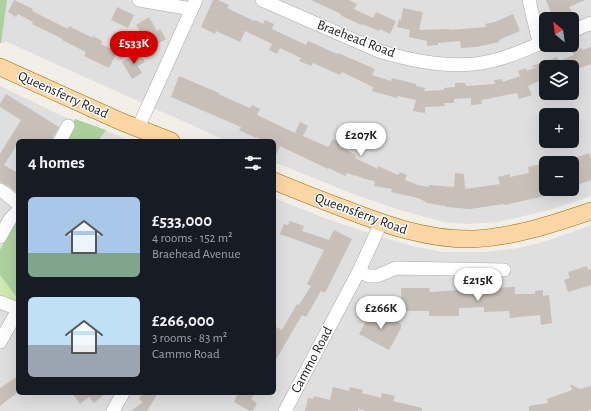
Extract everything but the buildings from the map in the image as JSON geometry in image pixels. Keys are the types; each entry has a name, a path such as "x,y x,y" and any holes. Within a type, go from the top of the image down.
{"main road":[{"name":"Queensferry Road","path":"0,67 166,139"},
{"name":"Queensferry Road","path":"276,182 381,223 406,231 442,237 473,239 515,234 591,211"}],"street":[{"path":"138,128 194,4 139,0"},
{"name":"Braehead Road","path":"262,0 379,51 399,57 437,64 466,65 492,61 512,55 539,44"},
{"path":"529,0 539,39"},
{"path":"579,28 591,23"},
{"path":"61,139 68,126"},
{"path":"0,190 16,202"},
{"path":"0,237 4,220 10,219 16,213"},
{"name":"Cammo Road","path":"285,411 359,271 381,223"},
{"path":"359,271 369,276 377,276 396,268 504,270"},
{"path":"0,302 16,308"},
{"path":"0,342 16,313"},
{"path":"114,411 123,395"}],"shaded area":[{"path":"0,0 591,0 591,196 550,210 498,222 467,224 443,222 400,210 353,194 276,163 276,139 223,139 7,42 1,43"},
{"path":"0,86 62,116 125,139 16,139 16,395 276,395 276,199 327,219 387,239 416,247 444,252 484,252 519,248 550,240 591,225 591,411 0,411"}],"green space":[{"path":"0,0 7,0 1,43 0,43"},
{"path":"75,119 106,130 99,139 64,139"},
{"path":"16,222 16,296 0,275 0,250"},
{"path":"0,275 16,296 16,301 0,296"}]}
